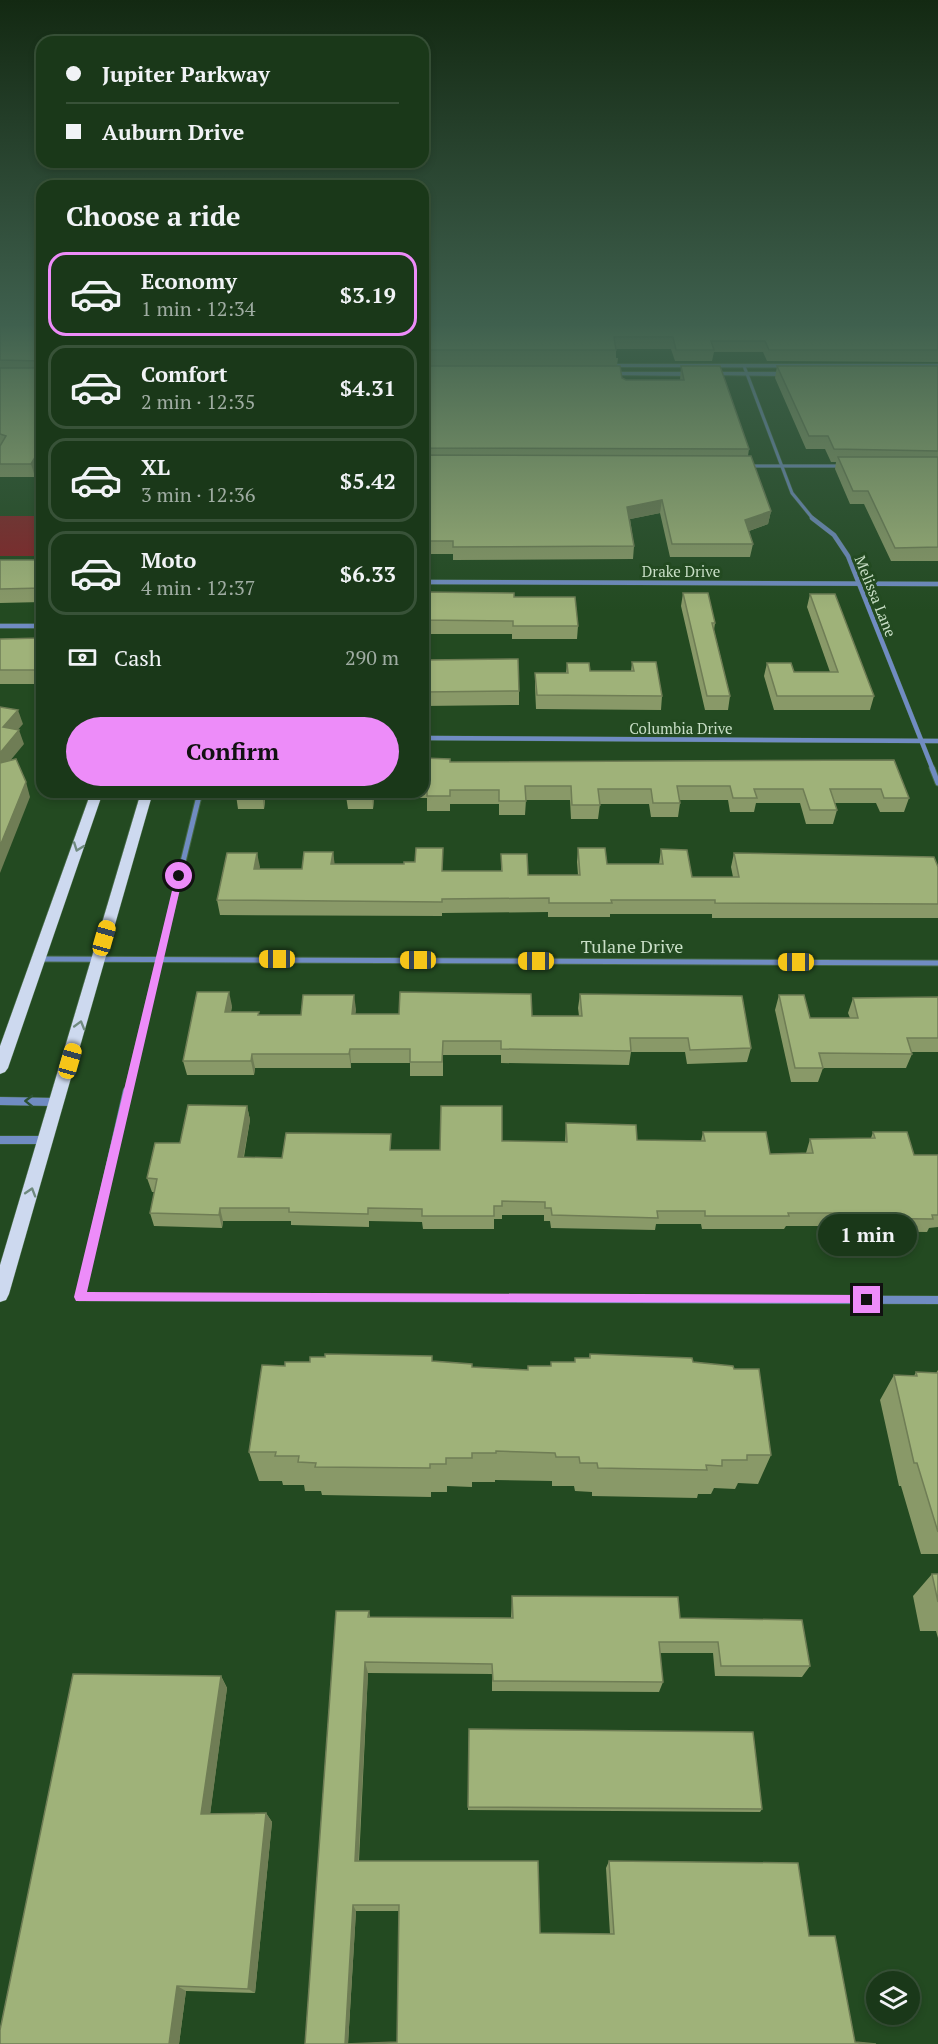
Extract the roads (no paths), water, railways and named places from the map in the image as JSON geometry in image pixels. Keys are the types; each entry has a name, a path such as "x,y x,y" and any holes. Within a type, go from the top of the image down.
{"main road":[{"path":"0,1068 95,798"},
{"path":"0,1294 145,798"}],"street":[{"name":"Melissa Lane","path":"764,420 780,466 799,501 811,517 834,535 848,556 938,783"},
{"path":"744,466 848,466"},
{"name":"Drake Drive","path":"429,582 938,584"},
{"path":"0,626 36,626"},
{"name":"Columbia Drive","path":"429,738 938,741"},
{"path":"198,798 158,958 80,1297 938,1300"},
{"name":"Tulane Drive","path":"38,959 938,963"},
{"path":"0,1101 58,1102"},
{"path":"0,1140 46,1140"}]}
